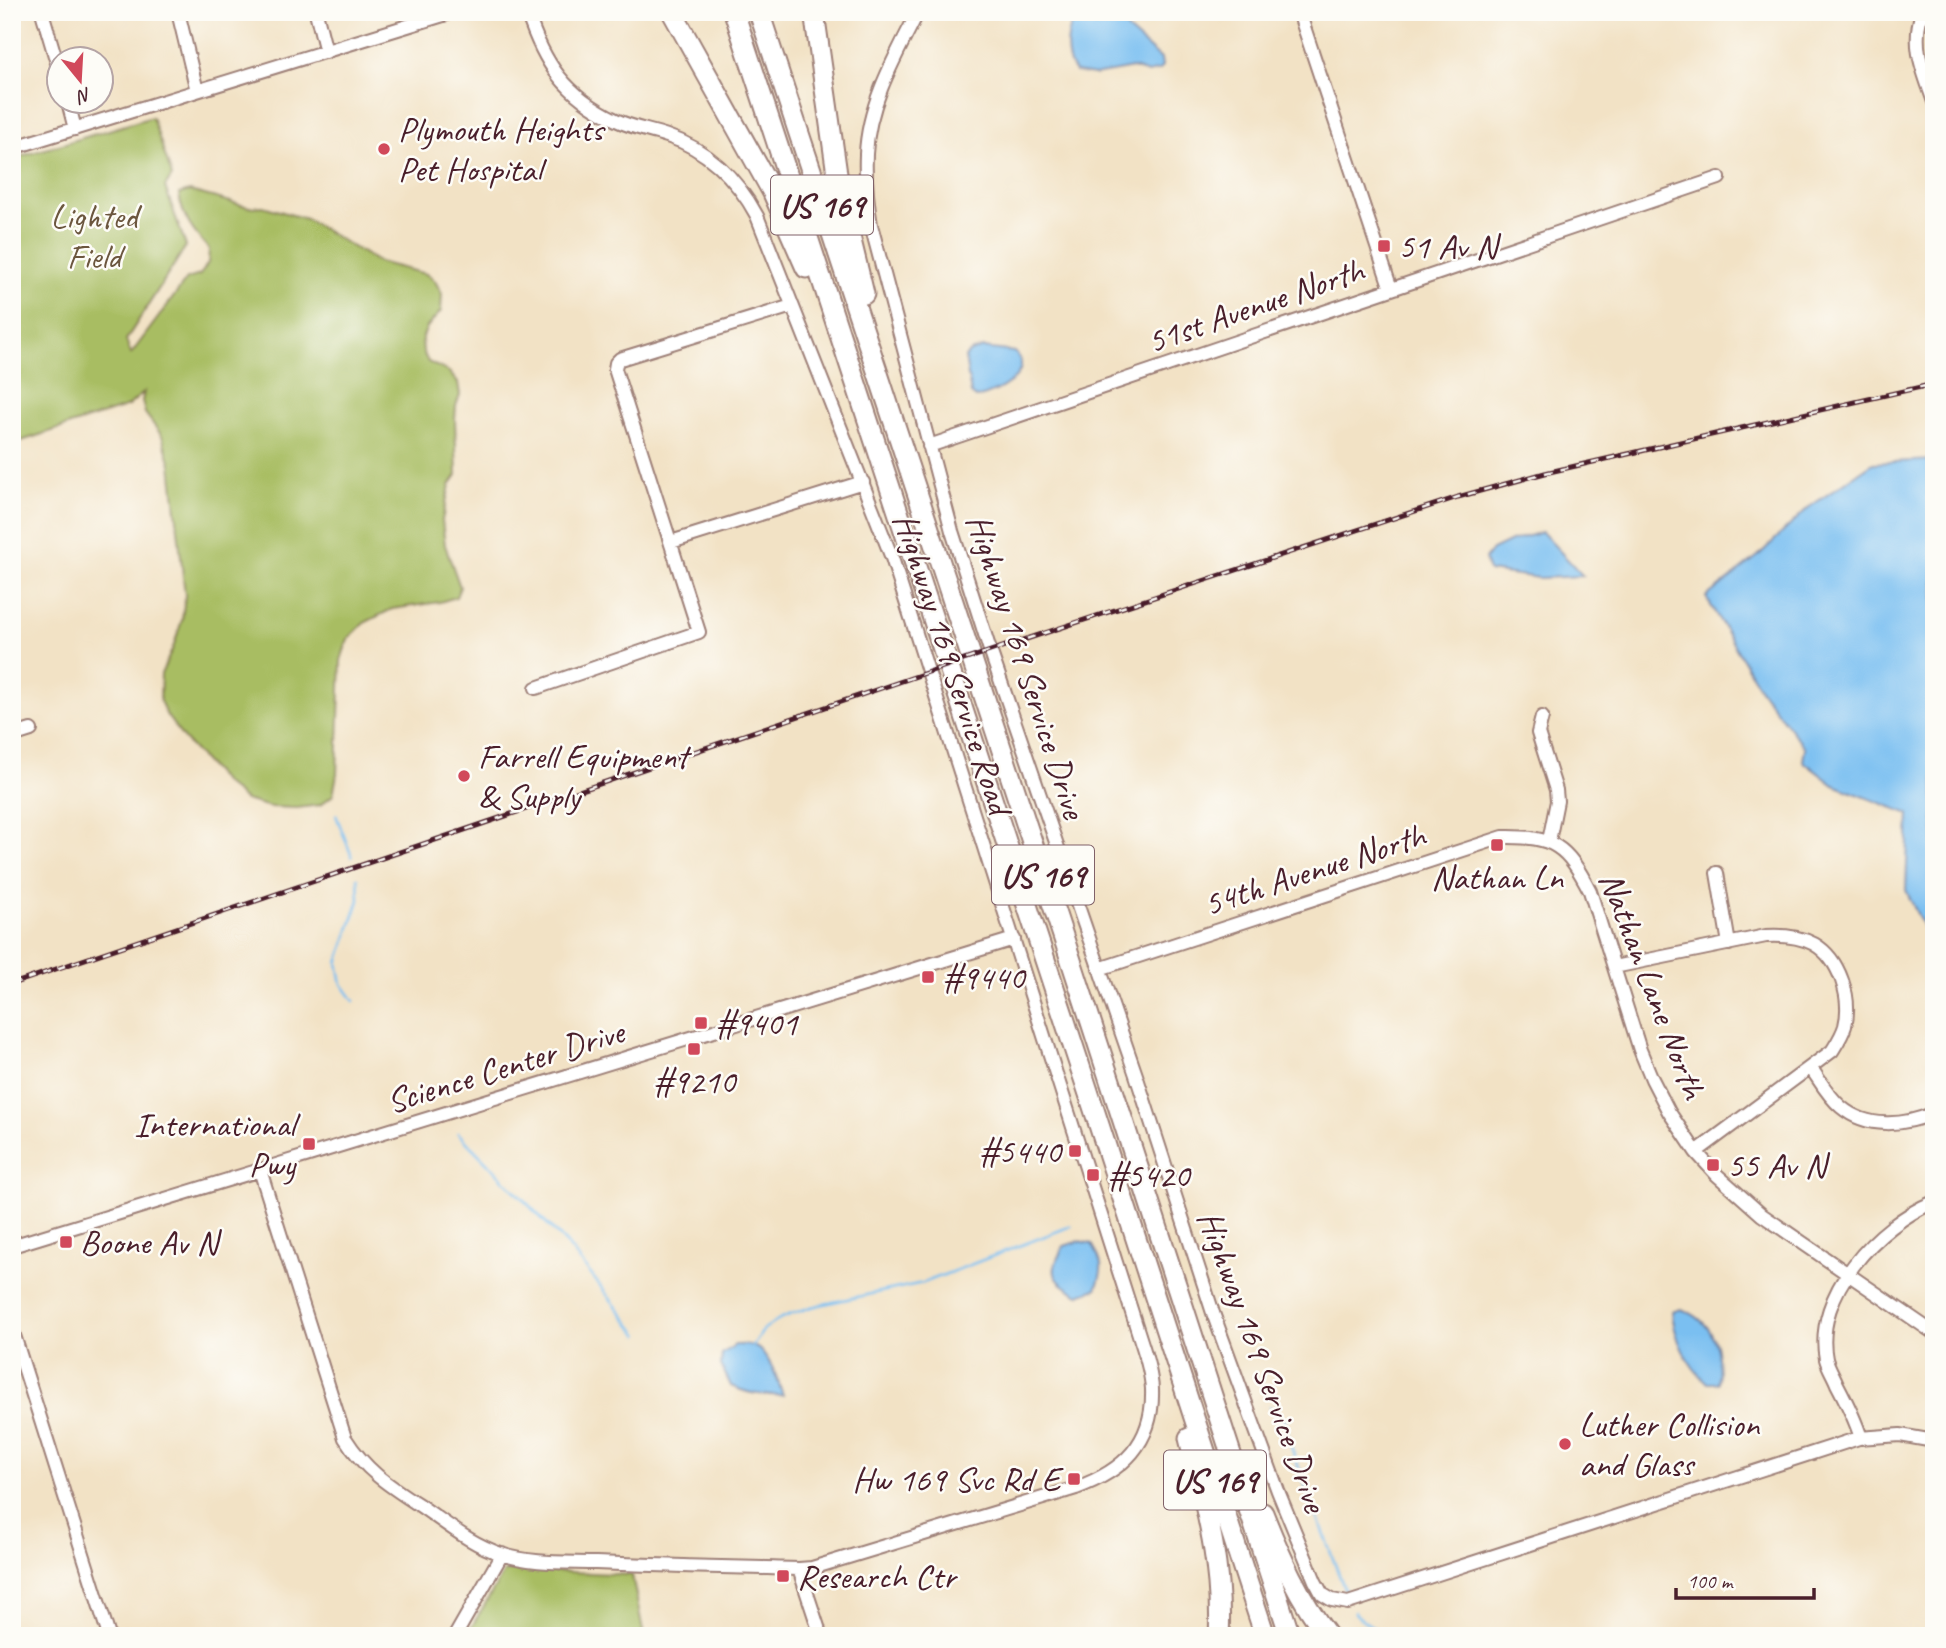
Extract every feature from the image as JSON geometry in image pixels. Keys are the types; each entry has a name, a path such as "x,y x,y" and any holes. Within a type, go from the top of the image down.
{"highway":[{"path":"672,12 773,193 853,375"},
{"name":"US 169","path":"734,12 1265,1636"},
{"name":"US 169","path":"759,12 1290,1636"},
{"path":"814,12 840,195 880,358 885,398"},
{"path":"1164,1325 1174,1380 1215,1547 1219,1589 1219,1636"},
{"path":"1198,1353 1287,1571 1328,1636"}],"street":[{"path":"42,12 52,46"},
{"path":"178,12 197,91"},
{"path":"316,12 326,52"},
{"path":"12,148 453,12"},
{"name":"Highway 169 Service Road","path":"527,12 536,40 552,68 580,97 618,121 667,136 693,148 735,181 757,216 892,558 1151,1377 1151,1408 1145,1431 1128,1459 1100,1479 812,1568 799,1569"},
{"name":"Highway 169 Service Drive","path":"918,12 874,107 866,151 870,225 952,531 985,634 1230,1361 1300,1548 1322,1594 1332,1600 1348,1603 1861,1438"},
{"path":"1299,12 1391,289"},
{"path":"1922,12 1917,29 1917,46 1934,102"},
{"path":"72,116 75,129"},
{"name":"51st Avenue North","path":"929,446 1719,178"},
{"path":"536,688 699,632 615,369 616,363 620,359 792,306"},
{"path":"671,542 863,482"},
{"path":"1542,717 1538,733 1557,800 1549,841"},
{"path":"12,736 31,730"},
{"name":"54th Avenue North","path":"1099,969 1503,837 1549,841"},
{"name":"Nathan Lane North","path":"1549,841 1578,868 1590,891 1640,1050 1669,1112 1696,1152 1717,1175 1762,1215 1934,1333"},
{"path":"1717,873 1729,944"},
{"path":"1614,967 1782,935 1814,944 1826,953 1843,983 1847,1009 1840,1040 1832,1051 1696,1152"},
{"name":"Science Center Drive","path":"12,1246 1014,939"},
{"path":"1811,1068 1841,1107 1868,1120 1886,1124 1905,1122 1934,1113"},
{"path":"260,1170 345,1438 356,1455 376,1476 464,1536 482,1546 520,1559 799,1569 821,1636"},
{"path":"1934,1202 1894,1224 1863,1254 1833,1300 1824,1332 1827,1361 1861,1438 1900,1435 1934,1441"},
{"path":"12,1329 109,1636"},
{"path":"454,1636 502,1554"}],"green space":[{"name":"Lighted Field","path":"152,117 172,176 165,187 186,246 126,340 131,354 187,279 200,275 208,263 209,249 189,224 180,202 179,194 190,191 249,207 263,206 306,219 378,262 426,274 435,281 442,294 441,311 427,327 422,339 423,352 428,362 449,372 458,383 460,395 455,420 457,475 450,485 442,520 445,545 460,587 456,597 392,609 364,623 348,639 341,660 337,774 333,795 320,805 270,807 245,800 224,783 184,739 160,701 161,674 182,620 185,595 171,464 162,436 145,413 142,401 144,392 128,406 12,444 12,159"},
{"path":"511,1569 632,1575 644,1636 466,1636 504,1572"}],"water":[{"path":"1077,12 1115,12 1128,30 1161,59 1160,70 1148,73 1133,68 1094,75 1075,72 1068,58 1067,42"},
{"path":"983,348 1015,352 1020,360 1020,368 1010,382 976,398 971,394 965,357 970,352"},
{"path":"1934,460 1934,950 1906,890 1909,814 1834,785 1803,761 1805,748 1761,691 1706,597 1758,556 1808,508 1873,463"},
{"path":"1542,532 1583,576 1539,578 1489,571 1485,559 1492,550"},
{"path":"1079,1241 1092,1244 1100,1261 1101,1271 1096,1289 1079,1295 1058,1280 1055,1270 1064,1246"},
{"path":"1681,1309 1702,1321 1713,1338 1717,1348 1718,1383 1707,1383 1683,1351 1672,1312"},
{"path":"735,1345 753,1346 764,1354 783,1395 756,1394 731,1386 721,1365 722,1354"}],"waterway":[{"path":"336,815 352,857"},
{"path":"354,1001 342,984 338,963 359,900 358,878"},
{"path":"458,1133 566,1243 639,1335"},
{"path":"753,1346 764,1329 781,1318 811,1307 923,1283 1071,1226"},
{"path":"1270,1407 1285,1422 1291,1447 1347,1596"},
{"path":"1354,1612 1382,1633 1381,1636"}],"railway":[{"path":"12,984 1002,647 1458,497 1545,473 1934,384"}],"place":[{"name":"Plymouth Heights Pet Hospital","path":"384,149"},
{"name":"51 Av N","path":"1384,246"},
{"name":"Farrell Equipment & Supply","path":"464,776"},
{"name":"Nathan Ln","path":"1497,845"},
{"name":"#9440","path":"928,977"},
{"name":"#9401","path":"701,1023"},
{"name":"#9210","path":"694,1049"},
{"name":"International Pwy","path":"309,1144"},
{"name":"#5440","path":"1075,1151"},
{"name":"55 Av N","path":"1713,1165"},
{"name":"#5420","path":"1093,1175"},
{"name":"Boone Av N","path":"66,1242"},
{"name":"Luther Collision and Glass","path":"1565,1444"},
{"name":"Hw 169 Svc Rd E","path":"1074,1479"},
{"name":"Research Ctr","path":"783,1576"}]}
